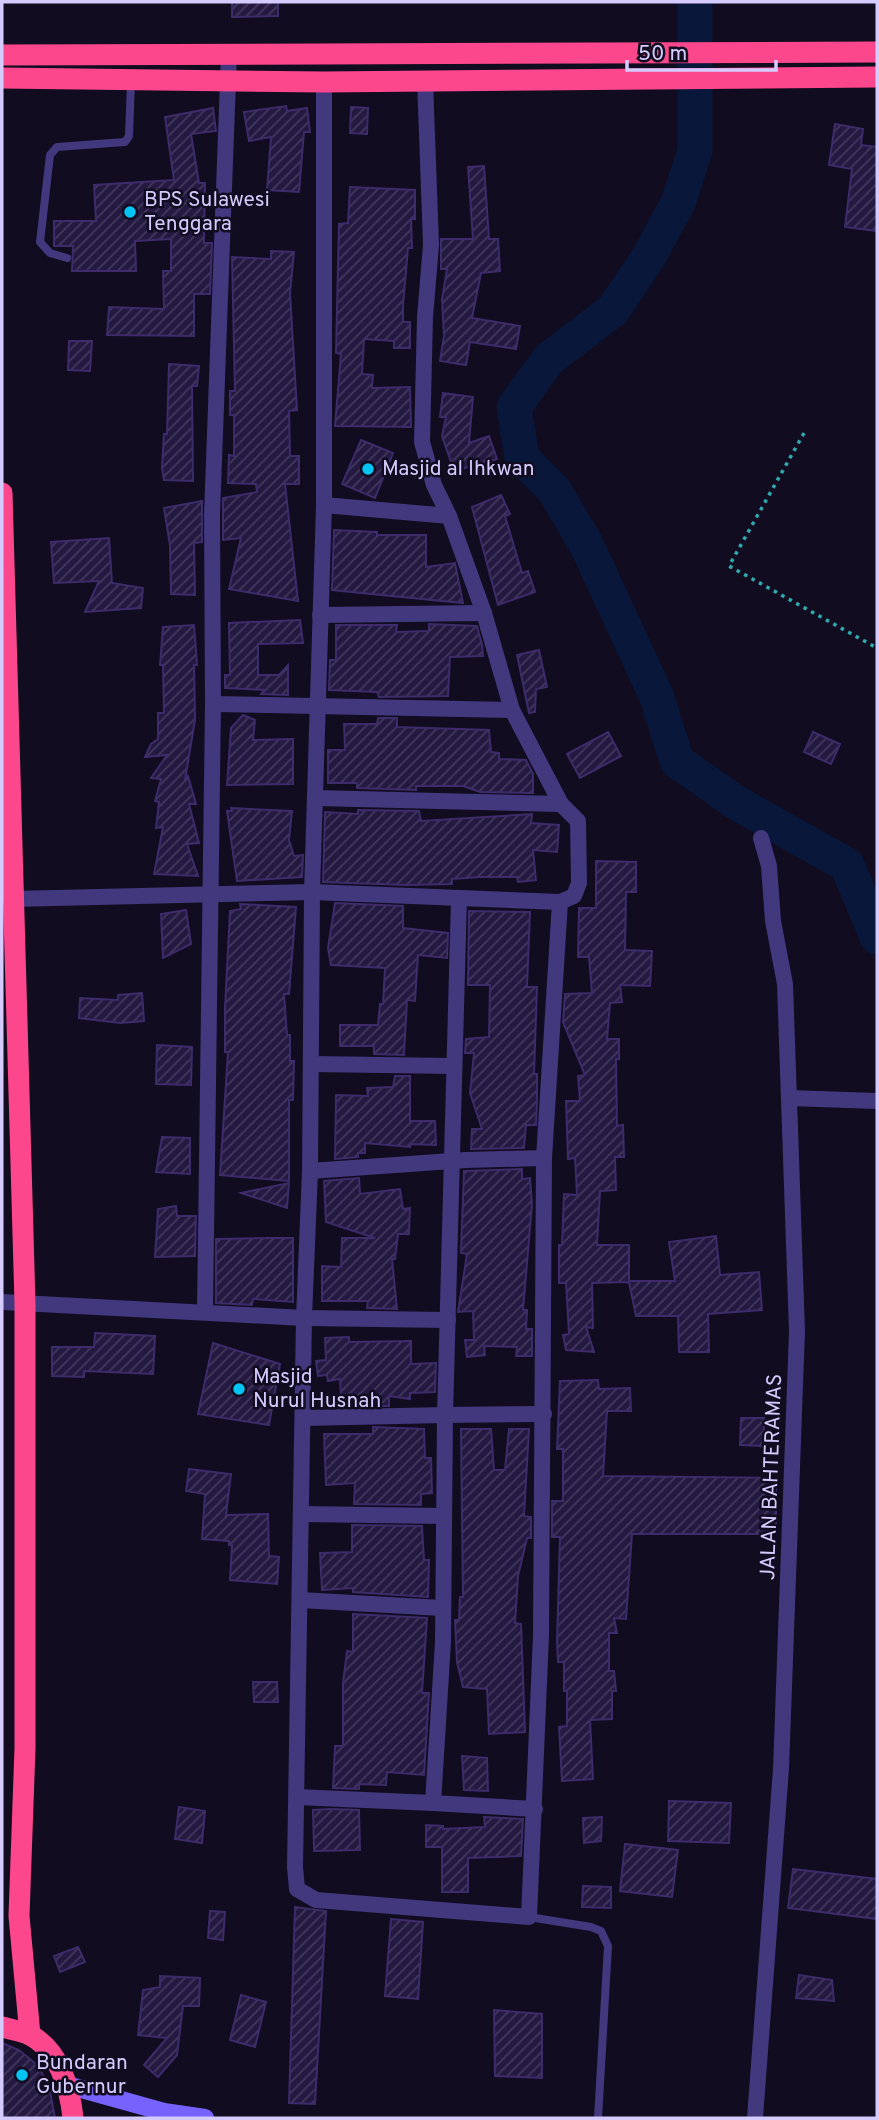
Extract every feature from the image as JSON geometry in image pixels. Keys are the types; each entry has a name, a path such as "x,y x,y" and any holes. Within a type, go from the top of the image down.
{"highway":[{"path":"2,55 659,53 726,50 877,52"},
{"path":"2,78 324,82 726,76 877,77"},
{"path":"2,493 25,1304 25,1748 19,1916 30,2035"},
{"path":"2,2027 30,2035 61,2069 68,2085 73,2118"}],"street":[{"path":"205,1312 213,502 231,79 229,53"},
{"path":"12,899 312,892 560,902 574,897 579,883 578,821 561,804 512,710 484,613 427,464 421,433 430,245 425,80"},
{"path":"324,82 324,505 312,892 310,1171 304,1318 296,1878 297,1889 306,1896 333,1902 529,1917 535,1809 544,1414 544,1158 560,902"},
{"path":"324,505 449,516"},
{"path":"320,615 484,613"},
{"path":"213,704 512,710"},
{"path":"316,797 561,804"},
{"name":"JALAN BAHTERAMAS","path":"755,2118 781,1769 797,1331 785,984 773,921 769,866 761,838"},
{"path":"433,1803 443,1642 445,1415 459,898"},
{"path":"311,1064 454,1066"},
{"path":"789,1098 877,1101"},
{"path":"310,1171 451,1161 544,1158"},
{"path":"2,1302 304,1318 448,1320"},
{"path":"303,1418 544,1414"},
{"path":"302,1514 444,1516"},
{"path":"300,1600 442,1608"},
{"path":"298,1797 535,1809"},
{"path":"68,2085 164,2112 205,2118"}],"lane":[{"path":"67,258 50,253 40,242 50,155 57,147 125,142 129,136 131,79"},
{"path":"529,1917 591,1927 601,1931 608,1945 598,2118"}],"path":[{"path":"804,433 729,566 877,648"}],"building":[{"path":"232,2 278,2 278,16 232,17"},
{"path":"286,106 287,111 307,108 310,132 304,132 299,192 267,190 271,137 249,141 244,112"},
{"path":"351,107 368,108 367,134 350,133"},
{"path":"213,108 216,131 191,134 199,183 205,183 204,243 212,243 210,294 194,294 194,336 107,335 109,307 164,309 163,271 171,271 171,239 135,241 136,271 72,271 73,246 54,246 54,221 96,221 94,185 174,180 165,117"},
{"path":"835,124 863,129 861,145 877,147 877,231 845,227 852,169 829,165"},
{"path":"484,166 489,239 498,239 500,271 481,273 472,318 520,326 516,349 470,342 466,365 440,361 444,336 442,299 447,269 441,269 441,239 473,239 468,167"},
{"path":"350,187 415,190 415,219 411,219 412,248 408,248 403,305 403,322 410,322 410,348 394,348 394,341 364,339 362,374 373,375 372,388 410,387 411,427 335,426 341,354 336,353 339,224 348,223"},
{"path":"271,251 294,252 290,293 297,410 289,411 290,456 299,456 299,484 285,484 298,601 229,589 241,538 223,540 223,498 257,492 256,484 228,483 229,455 234,456 234,415 230,415 230,391 235,391 232,257 271,259"},
{"path":"69,341 92,341 90,371 68,370"},
{"path":"169,364 199,366 197,386 192,386 193,481 164,480 162,468 164,434 167,434"},
{"path":"443,393 473,397 469,443 489,436 497,459 454,471 442,436 446,417 440,417"},
{"name":"Masjid al Ihkwan","path":"361,440 393,453 375,498 342,484"},
{"path":"501,495 510,514 505,516 522,573 528,571 535,592 498,605 472,507"},
{"path":"202,501 202,542 194,543 195,595 171,594 170,545 164,508"},
{"path":"334,530 377,532 377,535 426,535 426,567 455,563 463,603 332,590"},
{"path":"109,538 112,583 143,588 141,608 85,612 99,581 54,583 51,542"},
{"path":"300,620 303,643 258,644 258,675 279,675 288,665 288,695 261,694 265,690 225,688 225,675 230,675 229,623"},
{"path":"429,624 477,626 483,656 450,657 448,696 379,697 377,692 329,690 330,660 336,660 336,625 397,625 396,632 429,631"},
{"path":"194,625 197,665 194,665 195,720 185,780 188,776 196,804 189,804 199,843 187,844 198,876 154,874 163,827 156,828 159,802 155,801 161,779 151,778 167,755 145,757 151,744 158,739 158,713 164,713 163,665 160,665 163,627"},
{"path":"539,650 547,687 536,689 535,712 529,713 517,655"},
{"path":"243,715 255,720 253,740 293,739 293,784 227,785 231,728"},
{"path":"378,718 397,718 397,727 489,730 491,752 499,753 499,759 526,760 533,774 533,793 480,792 463,786 416,786 416,790 357,788 357,783 328,783 328,750 345,750 344,724 377,724"},
{"path":"608,732 621,756 580,778 567,754"},
{"path":"813,732 840,744 831,764 804,752"},
{"path":"231,808 292,811 289,840 294,856 303,855 302,877 237,881 227,811 232,811"},
{"path":"358,810 419,811 421,821 532,814 531,823 559,825 557,852 533,850 536,880 518,882 517,877 480,877 452,879 452,884 407,885 323,882 325,812 358,814"},
{"path":"596,861 636,862 636,892 626,892 625,950 652,951 650,986 620,985 622,1002 610,1003 607,1039 619,1039 619,1059 616,1059 617,1126 623,1125 624,1157 615,1157 616,1190 600,1191 597,1245 629,1245 629,1281 675,1281 669,1242 716,1236 720,1275 759,1272 762,1310 708,1314 709,1352 679,1352 678,1316 636,1316 629,1282 592,1283 593,1328 586,1327 594,1352 566,1350 563,1335 569,1334 566,1283 559,1283 559,1245 562,1245 564,1194 577,1195 575,1158 568,1159 566,1101 580,1101 578,1076 585,1075 563,1022 565,994 592,993 589,957 578,957 579,908 596,908"},
{"path":"335,903 403,906 403,928 448,933 447,958 418,955 415,1001 407,1000 404,1055 374,1054 374,1046 340,1046 340,1025 378,1025 380,1004 383,1004 385,968 331,965 328,948"},
{"path":"240,904 296,907 289,994 284,994 287,1035 290,1035 290,1061 294,1061 293,1100 289,1100 289,1181 220,1175 228,1052 225,1052 225,1008 230,911 241,909"},
{"path":"186,910 191,944 163,958 161,914"},
{"path":"469,911 530,912 527,987 537,987 534,1074 537,1074 537,1100 536,1125 526,1125 524,1148 471,1149 472,1129 482,1129 470,1093 474,1053 465,1053 466,1039 489,1037 490,985 468,985"},
{"path":"142,993 144,1021 120,1023 79,1018 80,998 118,1000 118,995"},
{"path":"157,1045 192,1047 191,1085 156,1084"},
{"path":"395,1076 410,1076 410,1121 435,1121 436,1145 410,1144 410,1147 365,1143 365,1153 358,1153 358,1157 335,1159 336,1095 368,1096 367,1088 393,1087"},
{"path":"162,1137 190,1138 190,1174 156,1172"},
{"path":"522,1169 522,1179 530,1178 532,1204 523,1310 527,1310 526,1329 532,1329 532,1356 516,1356 517,1347 484,1346 485,1355 467,1357 465,1340 474,1340 473,1311 458,1312 467,1254 461,1253 464,1171"},
{"path":"359,1178 360,1194 400,1189 403,1209 410,1208 409,1234 398,1234 395,1259 392,1259 397,1309 367,1308 368,1301 322,1301 322,1266 341,1267 342,1238 375,1238 326,1222 324,1181"},
{"path":"289,1183 287,1208 241,1193"},
{"path":"176,1206 177,1216 196,1216 195,1256 155,1257 158,1209"},
{"path":"293,1238 293,1302 253,1299 252,1305 216,1303 216,1239"},
{"path":"95,1333 155,1336 153,1374 84,1371 84,1377 52,1376 52,1347 94,1347"},
{"path":"349,1337 349,1342 411,1341 411,1364 436,1363 435,1392 410,1393 410,1399 389,1396 389,1406 370,1406 341,1397 340,1379 328,1381 327,1375 318,1376 316,1361 326,1360 325,1338"},
{"name":"Masjid Nurul Husnah","path":"213,1343 280,1364 269,1425 198,1414"},
{"path":"598,1380 599,1389 630,1388 631,1411 607,1411 603,1476 776,1478 776,1534 632,1534 626,1619 614,1618 617,1633 609,1633 609,1671 614,1671 616,1691 612,1691 612,1719 590,1720 593,1779 562,1781 559,1727 567,1726 567,1691 564,1691 564,1662 558,1662 557,1642 560,1537 552,1537 552,1501 563,1501 563,1449 557,1449 560,1381"},
{"path":"741,1418 764,1418 764,1446 740,1445"},
{"path":"373,1427 424,1429 425,1458 431,1458 432,1493 421,1494 421,1505 354,1504 355,1483 326,1485 324,1434 373,1434"},
{"path":"461,1429 491,1429 494,1470 505,1470 509,1429 529,1429 524,1516 531,1517 531,1538 527,1538 518,1576 515,1623 521,1624 525,1732 489,1734 487,1689 463,1687 457,1662 455,1620 459,1620 460,1597 463,1597"},
{"path":"189,1469 231,1474 226,1515 268,1514 269,1556 279,1557 277,1584 230,1580 232,1545 229,1545 229,1541 202,1539 205,1494 186,1491"},
{"path":"352,1525 422,1526 424,1560 429,1560 428,1597 353,1592 353,1588 322,1590 320,1553 352,1552"},
{"path":"353,1614 427,1618 422,1693 429,1693 424,1775 387,1772 386,1785 359,1784 359,1789 333,1788 335,1746 343,1746 343,1683 347,1651 353,1652"},
{"path":"253,1682 277,1682 278,1702 254,1702"},
{"path":"462,1756 487,1758 488,1791 464,1790"},
{"path":"669,1801 731,1803 729,1843 668,1841"},
{"path":"179,1807 205,1811 202,1843 175,1839"},
{"path":"313,1810 359,1810 360,1850 314,1851"},
{"path":"484,1817 523,1819 521,1856 468,1858 468,1892 442,1892 442,1847 426,1847 426,1825 443,1826 443,1829 485,1827"},
{"path":"602,1817 601,1841 584,1843 583,1818"},
{"path":"625,1844 678,1850 672,1897 620,1891"},
{"path":"793,1869 877,1879 877,1919 788,1908"},
{"path":"583,1886 611,1887 611,1908 582,1907"},
{"path":"295,1907 326,1911 315,2104 289,2103"},
{"path":"210,1911 225,1912 223,1940 208,1938"},
{"path":"391,1919 423,1922 418,1999 385,1996"},
{"path":"78,1947 85,1962 60,1972 54,1956"},
{"path":"799,1975 832,1980 834,2001 796,1998"},
{"path":"160,1976 200,1978 199,2006 183,2006 177,2055 158,2077 144,2065 167,2038 138,2035 143,1990 160,1987"},
{"path":"241,1995 266,2002 255,2047 230,2040"},
{"path":"494,2010 542,2014 542,2078 495,2076"},
{"name":"Bundaran Gubernur","path":"2,2043 19,2050 37,2065 49,2085 55,2118 2,2118"}],"waterway":[{"path":"695,2 695,150 679,201 648,258 613,310 549,359 514,407 522,458 554,490 586,544 656,695 677,761 735,802 847,865 877,937"}],"place":[{"name":"BPS Sulawesi Tenggara","path":"130,212"},
{"name":"Masjid al Ihkwan","path":"368,469"},
{"name":"Masjid Nurul Husnah","path":"239,1389"},
{"name":"Bundaran Gubernur","path":"22,2075"}]}
